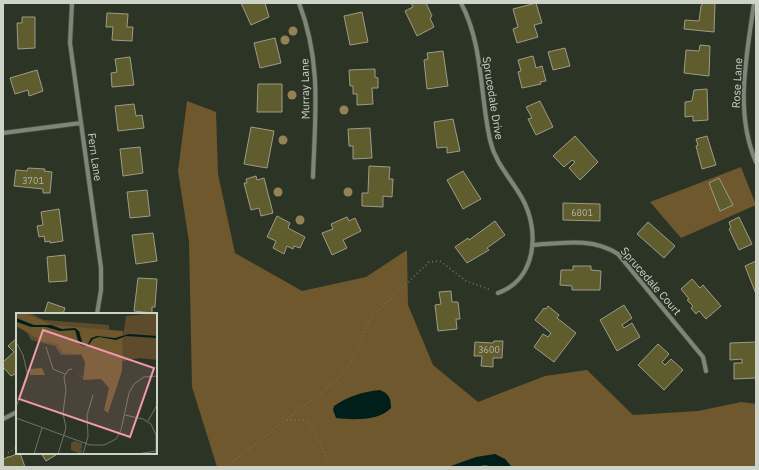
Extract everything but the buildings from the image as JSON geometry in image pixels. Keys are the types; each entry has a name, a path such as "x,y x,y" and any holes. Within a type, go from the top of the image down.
{"street":[{"name":"Fern Lane","path":"72,3 70,43 101,268 101,290 97,313"},
{"name":"Murray Lane","path":"299,3 312,45 316,68 312,177"},
{"name":"Sprucedale Drive","path":"461,3 470,26 477,52 487,125 493,153 500,168 522,198 532,228 532,245 529,265 523,276 508,289 498,292"},
{"name":"Rose Lane","path":"754,3 744,92 747,135 756,162"},
{"path":"3,134 81,123"},
{"name":"Sprucedale Court","path":"532,245 595,243 607,247 618,254 703,357 706,371"},
{"path":"3,419 16,412"}],"path":[{"path":"226,467 338,379 354,358 369,321 429,262 440,261 466,281 498,292"},
{"path":"286,420 307,420 319,439 329,467"},
{"path":"8,457 8,453 16,448"}],"shaded area":[{"path":"187,101 216,112 218,174 235,253 302,291 366,277 407,250 408,305 433,365 478,402 545,376 587,370 633,415 698,411 741,402 756,404 756,467 217,467 192,387 189,242 178,171"},
{"path":"741,167 756,205 681,238 650,202"}],"water":[{"path":"380,390 386,393 391,402 391,408 386,412 365,419 336,418 333,410 334,406 356,395"},
{"path":"495,454 505,459 512,467 494,467 485,465 475,467 448,467 476,457"}]}
